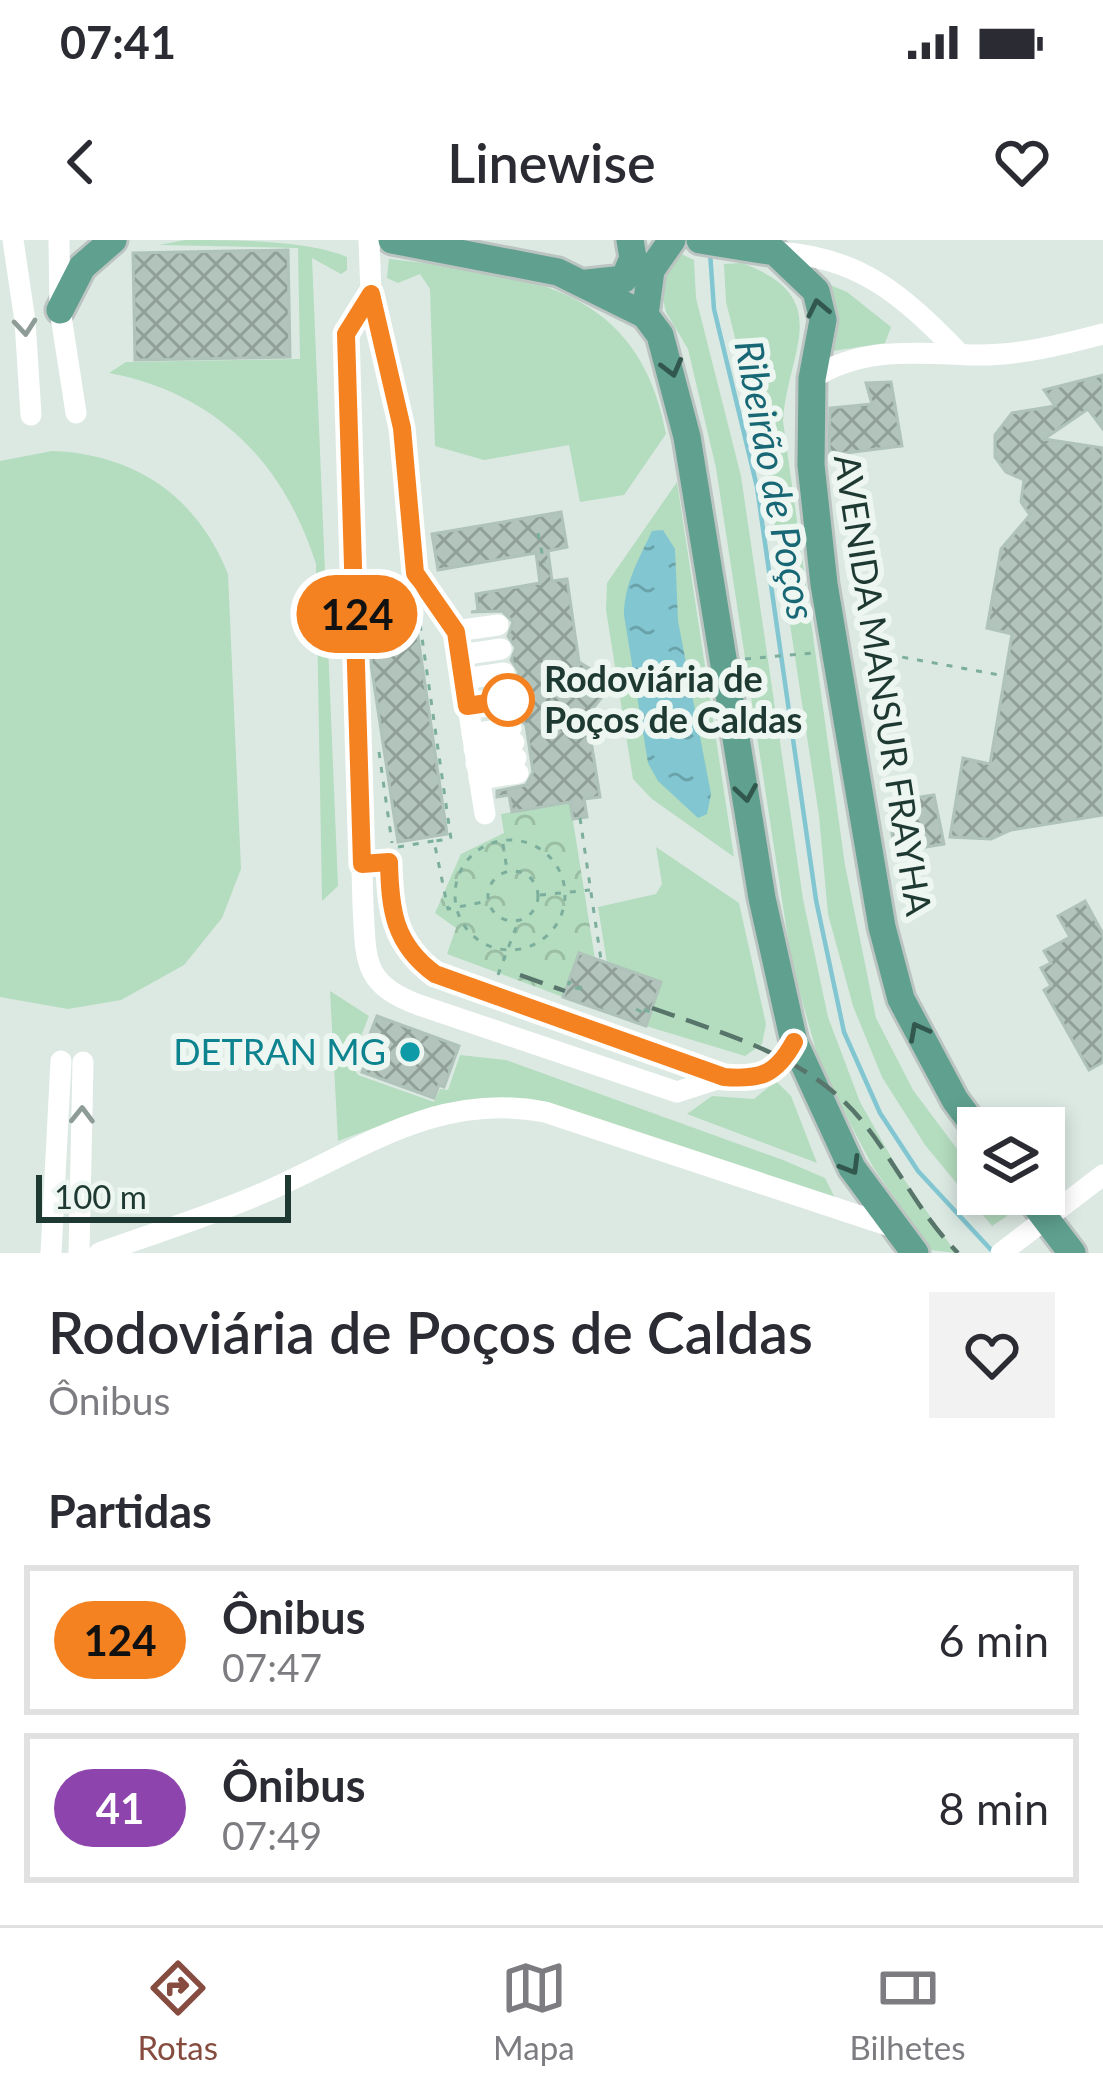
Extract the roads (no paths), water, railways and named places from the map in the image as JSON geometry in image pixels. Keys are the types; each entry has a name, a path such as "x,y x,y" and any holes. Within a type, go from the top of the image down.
{"main road":[{"path":"60,310 82,267 112,240"},
{"path":"392,240 558,272 587,283 645,315 668,350 687,436 762,898 794,1042 832,1132 890,1226 915,1253"},
{"path":"587,283 624,279 633,258 630,240"},
{"path":"645,315 651,270 672,240"},
{"path":"700,240 763,250"},
{"name":"AVENIDA MANSUR FRAYHA","path":"763,250 809,280 822,306 821,342 812,379 811,465 822,652 901,999 960,1107"},
{"path":"1043,1215 1072,1253"}],"street":[{"path":"13,240 26,321 31,415"},
{"path":"59,240 60,310 76,413"},
{"path":"369,240 371,294 402,428 415,573 467,702 485,814"},
{"path":"763,250 815,254 866,273 907,303 958,352"},
{"path":"371,294 346,334 368,963 389,994 677,1092 724,1077 766,1075 782,1065 794,1042"},
{"path":"812,379 828,368 865,356 1061,346 1103,334"},
{"path":"467,702 507,696"},
{"path":"467,702 507,696"},
{"path":"467,702 507,696"},
{"path":"467,702 507,696"},
{"path":"362,864 389,862 393,922 418,962 435,974 724,1077"},
{"path":"51,1253 72,1061 79,1253"},
{"path":"98,1253 240,1203 416,1119 486,1107 545,1112 890,1226"},
{"path":"1001,1253 1103,1175"}],"water":[{"path":"663,530 675,549 678,621 711,794 707,814 698,818 658,781 648,763 624,615 637,562 652,531"}],"waterway":[{"name":"Ribeirão de Poços","path":"710,252 714,309 757,487 816,900 844,1032 880,1113 918,1171 994,1253"}],"railway":[{"path":"520,975 565,991"},
{"path":"652,1008 740,1039 821,1082 866,1126 958,1253"}],"place":[{"name":"Rodoviária de Poços de Caldas","path":"508,700"},
{"name":"DETRAN MG","path":"410,1052"}]}
